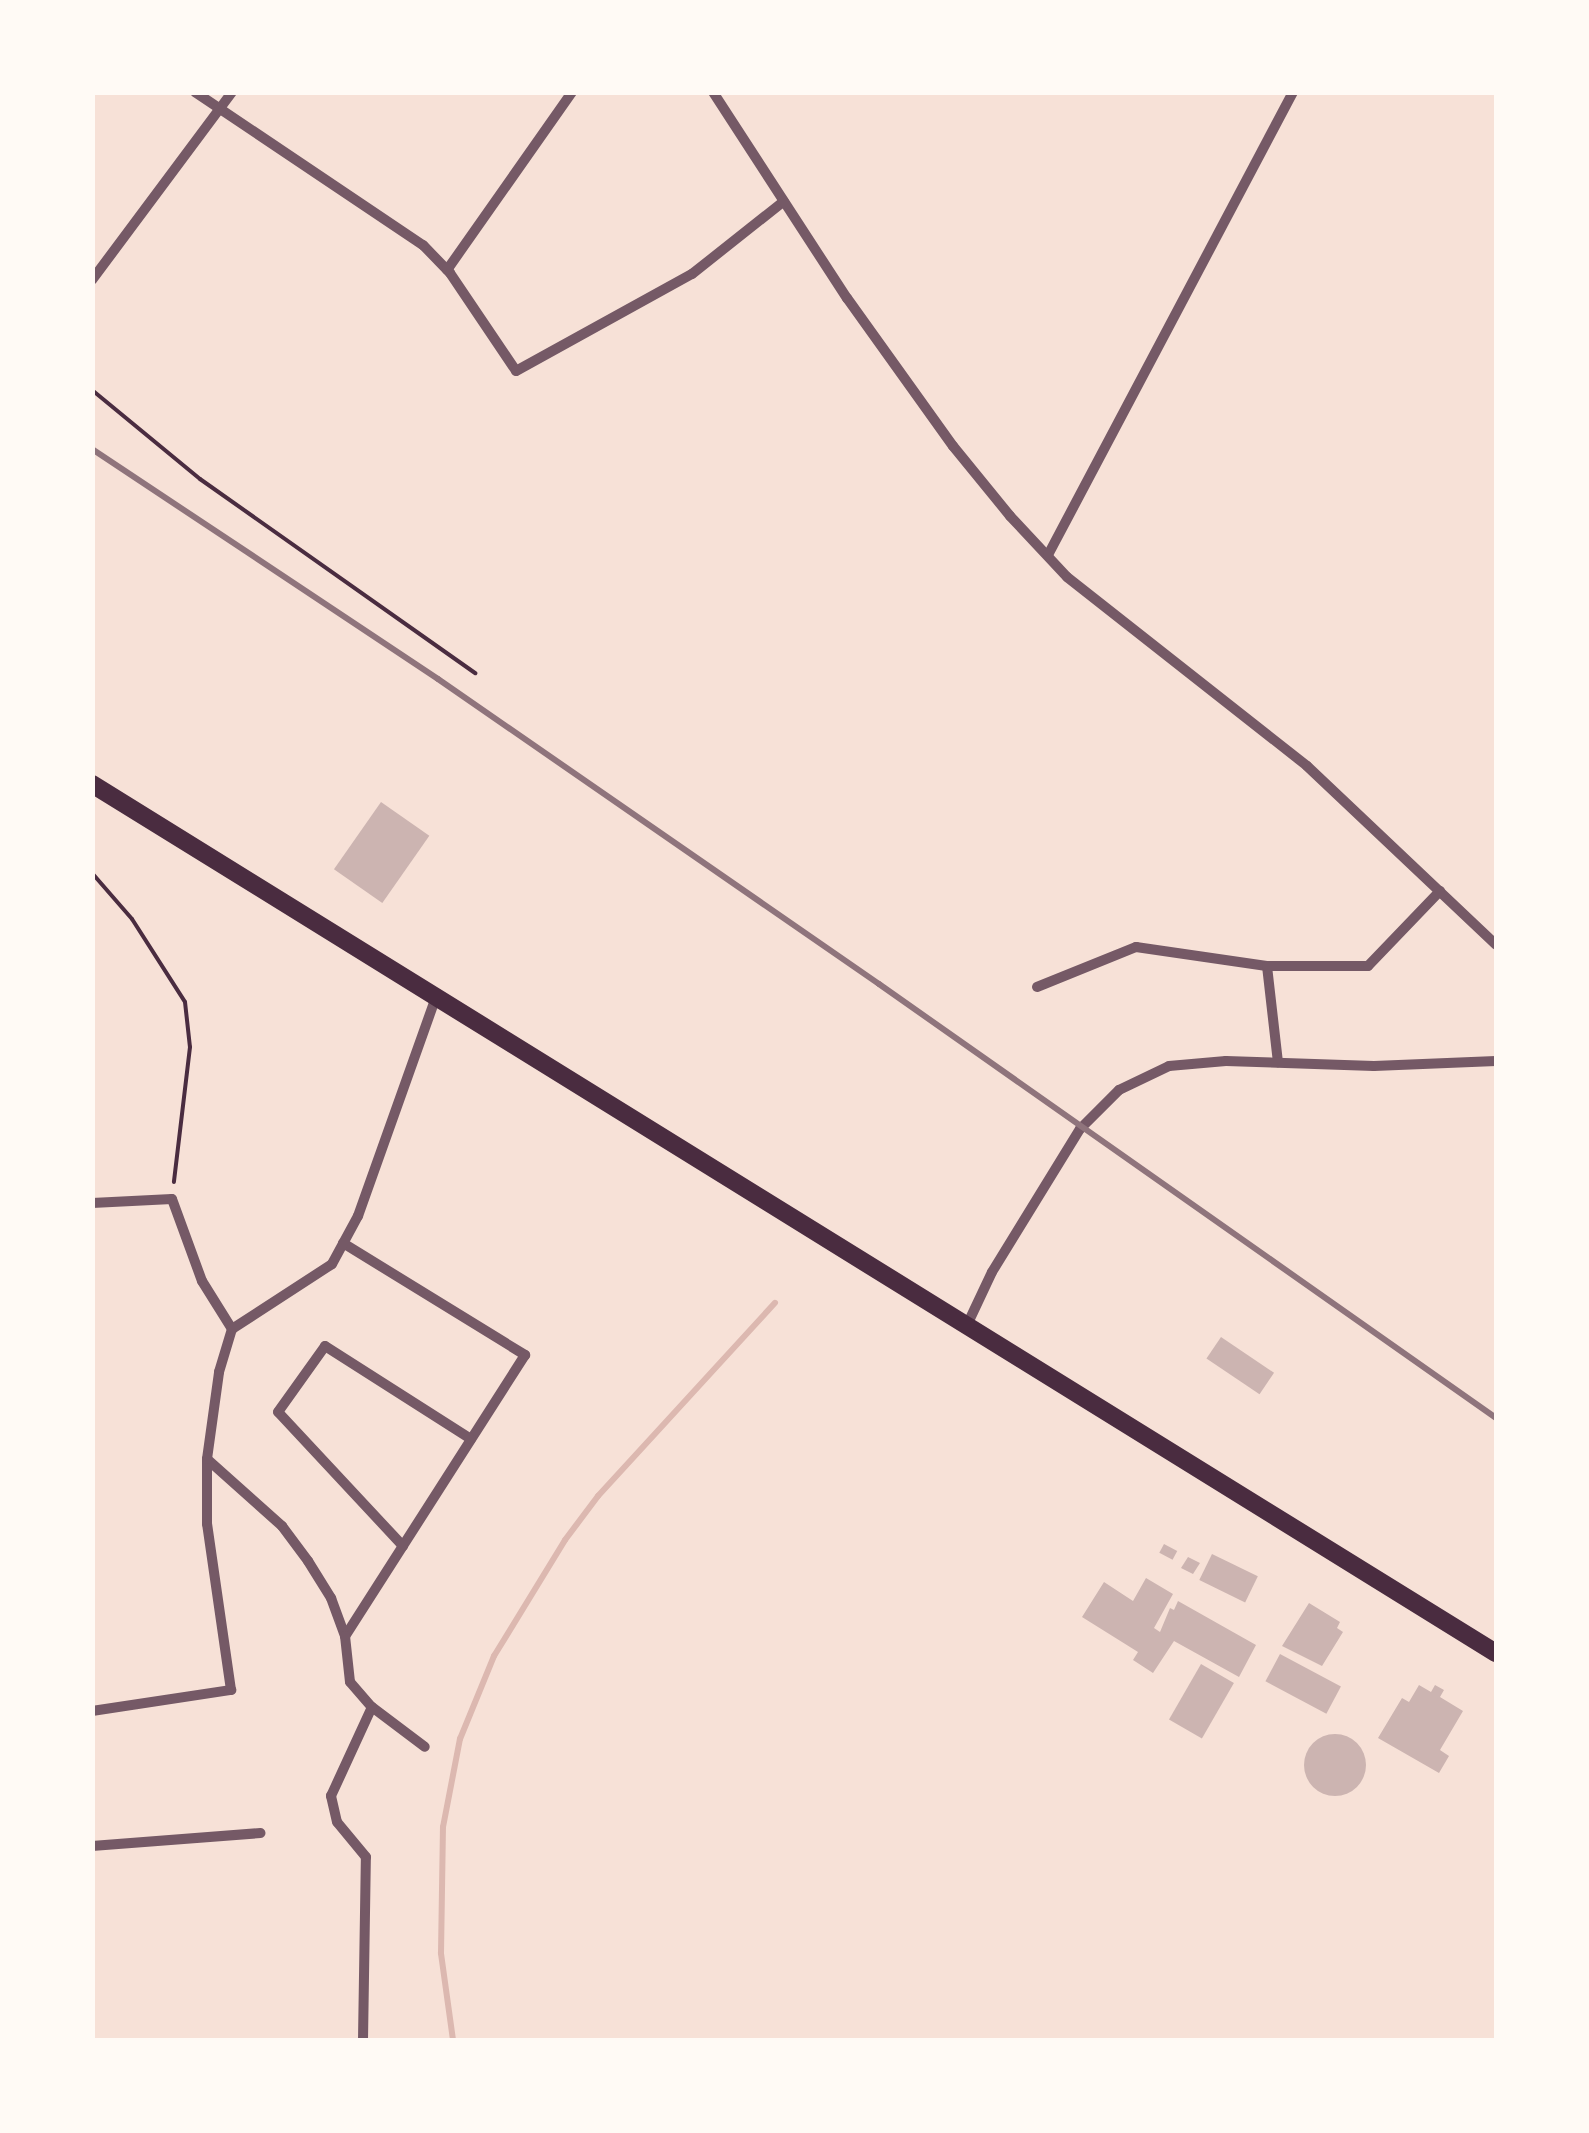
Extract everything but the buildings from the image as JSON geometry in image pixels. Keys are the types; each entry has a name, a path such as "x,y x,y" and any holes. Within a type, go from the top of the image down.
{"highway":[{"path":"92,784 437,994 1496,1653"}],"street":[{"path":"195,92 423,245 447,270 516,370 692,274 784,201"},
{"path":"92,280 232,92"},
{"path":"447,270 572,92"},
{"path":"713,92 954,446 1048,556 1137,635 1234,704 1307,766 1496,945"},
{"path":"1048,556 1293,92"},
{"path":"1037,987 1136,947 1267,966 1368,966 1440,891"},
{"path":"1267,966 1278,1062"},
{"path":"92,1712 231,1690 207,1524 208,1460 219,1372 232,1329 332,1264 358,1216 437,994"},
{"path":"968,1323 992,1272 1095,1110 1120,1090 1169,1066 1278,1062 1374,1066 1496,1061"},
{"path":"92,1202 172,1199 202,1281 232,1329"},
{"path":"343,1242 525,1356 345,1636"},
{"path":"403,1546 278,1412 325,1346 471,1440"},
{"path":"208,1460 282,1526 331,1598 345,1636 350,1682 372,1707 425,1747"},
{"path":"362,2040 366,1857 338,1822 331,1796 372,1707"},
{"path":"92,1846 262,1833"}],"path":[{"path":"92,390 200,479 475,673"},
{"path":"92,873 132,919 185,1002 190,1046 172,1199"}],"waterway":[{"path":"453,2040 441,1953 443,1827 460,1739 494,1656 565,1540 598,1496 775,1303"}],"railway":[{"path":"92,449 438,679 1496,1418"}]}
